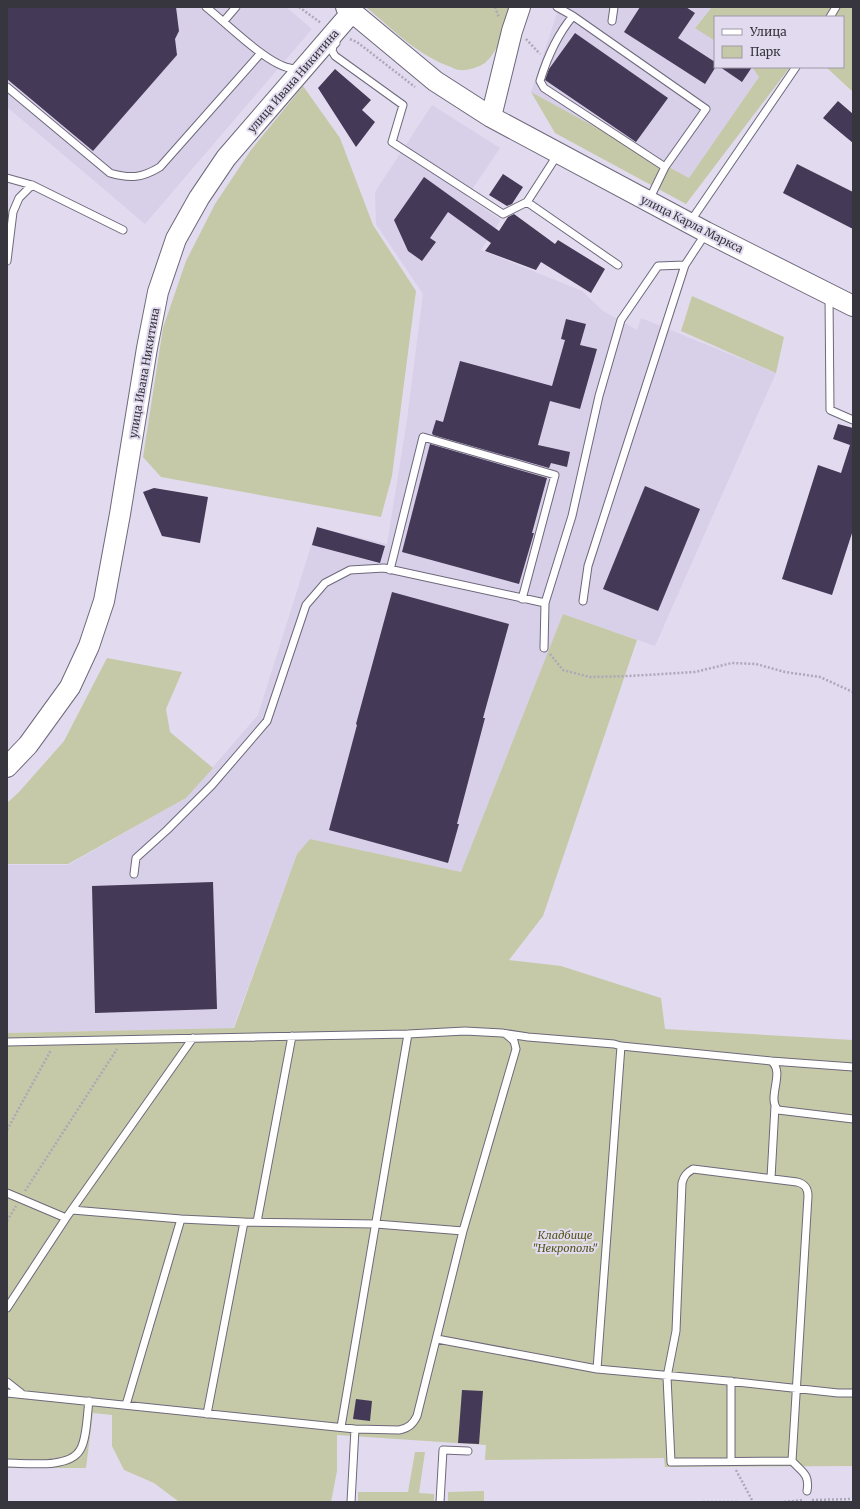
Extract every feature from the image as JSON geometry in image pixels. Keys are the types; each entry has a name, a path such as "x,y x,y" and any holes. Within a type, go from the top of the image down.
{"main road":[{"path":"490,118 512,31 520,7"},
{"name":"улица Ивана Никитина","path":"7,767 28,745 70,687 89,646 104,601 120,514 146,348 158,292 176,239 199,198 226,158 304,68 338,34 352,12"},
{"name":"улица Карла Маркса","path":"352,12 411,62 490,118 698,228 853,306"}],"lane":[{"path":"206,7 273,62 289,68 304,68"},
{"path":"224,22 236,7"},
{"path":"557,7 573,16 706,109 665,167 648,202"},
{"path":"612,21 614,7"},
{"path":"831,16 836,7"},
{"path":"573,16 564,27 546,60 540,81 544,88 665,167"},
{"path":"338,34 332,51 335,56 403,105 392,142 503,214 527,202 558,154"},
{"path":"7,87 110,173 125,178 136,177 148,175 160,167 261,53"},
{"path":"583,601 588,566 698,228 795,68"},
{"path":"7,178 32,185 122,230"},
{"path":"7,260 13,212 19,198 32,185"},
{"path":"527,202 618,265"},
{"path":"544,648 545,603 572,516 599,396 621,320 658,266 685,265"},
{"path":"829,294 830,410 853,420"},
{"path":"390,570 423,437 555,475 522,599"},
{"path":"134,874 136,858 167,830 212,785 267,720 306,605 325,583 350,570 384,568 545,603"},
{"path":"7,1042 408,1034 465,1031 502,1033 528,1037 614,1044 621,1046 786,1062 853,1067"},
{"path":"502,1033 513,1039 516,1049"},
{"path":"341,1427 408,1034"},
{"path":"257,1222 292,1036"},
{"path":"7,1393 355,1429 399,1430 411,1426 417,1416 463,1231 516,1049 521,1042 528,1037"},
{"path":"7,1308 66,1218 193,1038"},
{"path":"597,1370 621,1046"},
{"path":"771,1060 776,1068 771,1178"},
{"path":"776,1068 780,1063 786,1062"},
{"path":"775,1106 778,1110 784,1112 853,1119"},
{"path":"774,1118 778,1113 784,1112"},
{"path":"792,1461 797,1388 802,1267 808,1192 807,1188 801,1183 693,1169 684,1176 682,1183 676,1331 667,1377 671,1462 792,1461 806,1475 809,1482 807,1491"},
{"path":"7,1193 66,1218"},
{"path":"72,1210 181,1219 244,1222 376,1224 463,1231"},
{"path":"126,1405 181,1219"},
{"path":"207,1414 244,1222"},
{"path":"437,1339 597,1370 838,1393 853,1393"},
{"path":"7,1382 23,1394"},
{"path":"731,1382 731,1461"},
{"path":"7,1463 61,1463 71,1459 81,1449 83,1444 89,1401"},
{"path":"351,1502 355,1429"},
{"path":"440,1502 443,1450 468,1451"}],"path":[{"path":"299,7 338,34 357,42 419,90"},
{"path":"544,648 562,670 590,676 629,676 695,672 732,663 756,664 785,672 820,677 853,692"},
{"path":"7,1221 123,1040"},
{"path":"7,1130 56,1041"},
{"path":"731,1461 753,1502"},
{"path":"784,1502 853,1499"},
{"path":"704,1502 739,1502"}],"shaded area":[{"path":"7,7 286,7 312,29 145,224 7,107"},
{"path":"559,7 712,7 695,27 714,40 714,68 753,68 759,77 689,178 531,92"},
{"path":"432,105 500,148 467,197 501,220 481,250 582,291 603,311 637,330 641,318 776,373 655,646 563,614 461,872 310,839 297,854 233,1028 7,1033 7,865 68,865 186,798 258,715 317,527 387,544 407,420 423,294 376,224 375,192"}],"green space":[{"path":"366,7 512,7 496,50 486,62 480,66 463,70 456,69 439,62 417,49"},
{"path":"712,7 853,7 853,92 827,68 844,68 844,16 714,16 714,40 695,28"},
{"path":"753,68 789,68 686,204 555,133 531,92 689,178 759,77"},
{"path":"303,86 340,138 373,225 416,291 392,476 381,517 161,477 143,457 163,328 186,261 215,204 251,150"},
{"path":"692,296 784,337 776,373 681,331"},
{"name":"Кладбище \"Некрополь\"","path":"563,614 637,640 543,916 509,960 561,966 661,998 665,1029 853,1040 853,1466 665,1467 664,1458 485,1460 486,1445 337,1435 337,1471 331,1502 192,1502 178,1501 154,1483 124,1470 112,1446 112,1415 93,1413 86,1468 7,1468 7,1033 234,1028 297,854 310,839 461,872"},
{"path":"107,658 182,672 166,709 170,732 213,768 186,798 68,864 7,864 7,803 19,792 64,741"},
{"path":"415,1452 425,1452 419,1493 434,1494 434,1502 358,1502 358,1492 408,1492"},
{"path":"484,1491 484,1502 448,1502 448,1492"}],"building":[{"path":"7,7 176,7 179,31 175,39 177,55 93,151 7,79"},
{"path":"640,7 686,7 695,13 678,38 714,61 715,68 705,84 624,32"},
{"path":"575,33 668,98 636,142 545,80 549,69"},
{"path":"721,68 751,68 742,82"},
{"path":"335,69 371,100 362,110 375,122 356,147 318,88"},
{"path":"838,101 853,114 853,143 823,118"},
{"path":"797,164 853,192 853,229 783,193"},
{"path":"503,174 523,187 512,204 507,206 489,195"},
{"path":"424,177 499,231 508,217 514,214 555,244 558,240 605,269 591,293 541,262 536,270 485,251 491,243 448,212 430,238 436,242 422,261 408,251 394,220"},
{"path":"566,319 586,324 580,345 597,349 580,409 550,401 538,445 570,452 567,467 551,463 549,468 433,435 432,433 436,420 443,422 460,361 552,386 565,340 561,339"},
{"path":"838,424 853,428 853,530 832,595 782,579 818,465 841,473 850,445 833,439"},
{"path":"430,444 547,478 532,533 534,533 519,584 402,552"},
{"path":"645,486 700,509 658,611 603,589"},
{"path":"154,488 208,497 200,543 162,536 143,492"},
{"path":"317,527 385,546 380,563 312,545"},
{"path":"392,592 509,624 483,718 485,718 448,863 329,830"},
{"path":"213,882 217,1009 95,1013 92,886"},
{"path":"462,1390 483,1391 479,1444 458,1443"},
{"path":"356,1399 372,1401 370,1421 353,1419"}]}
